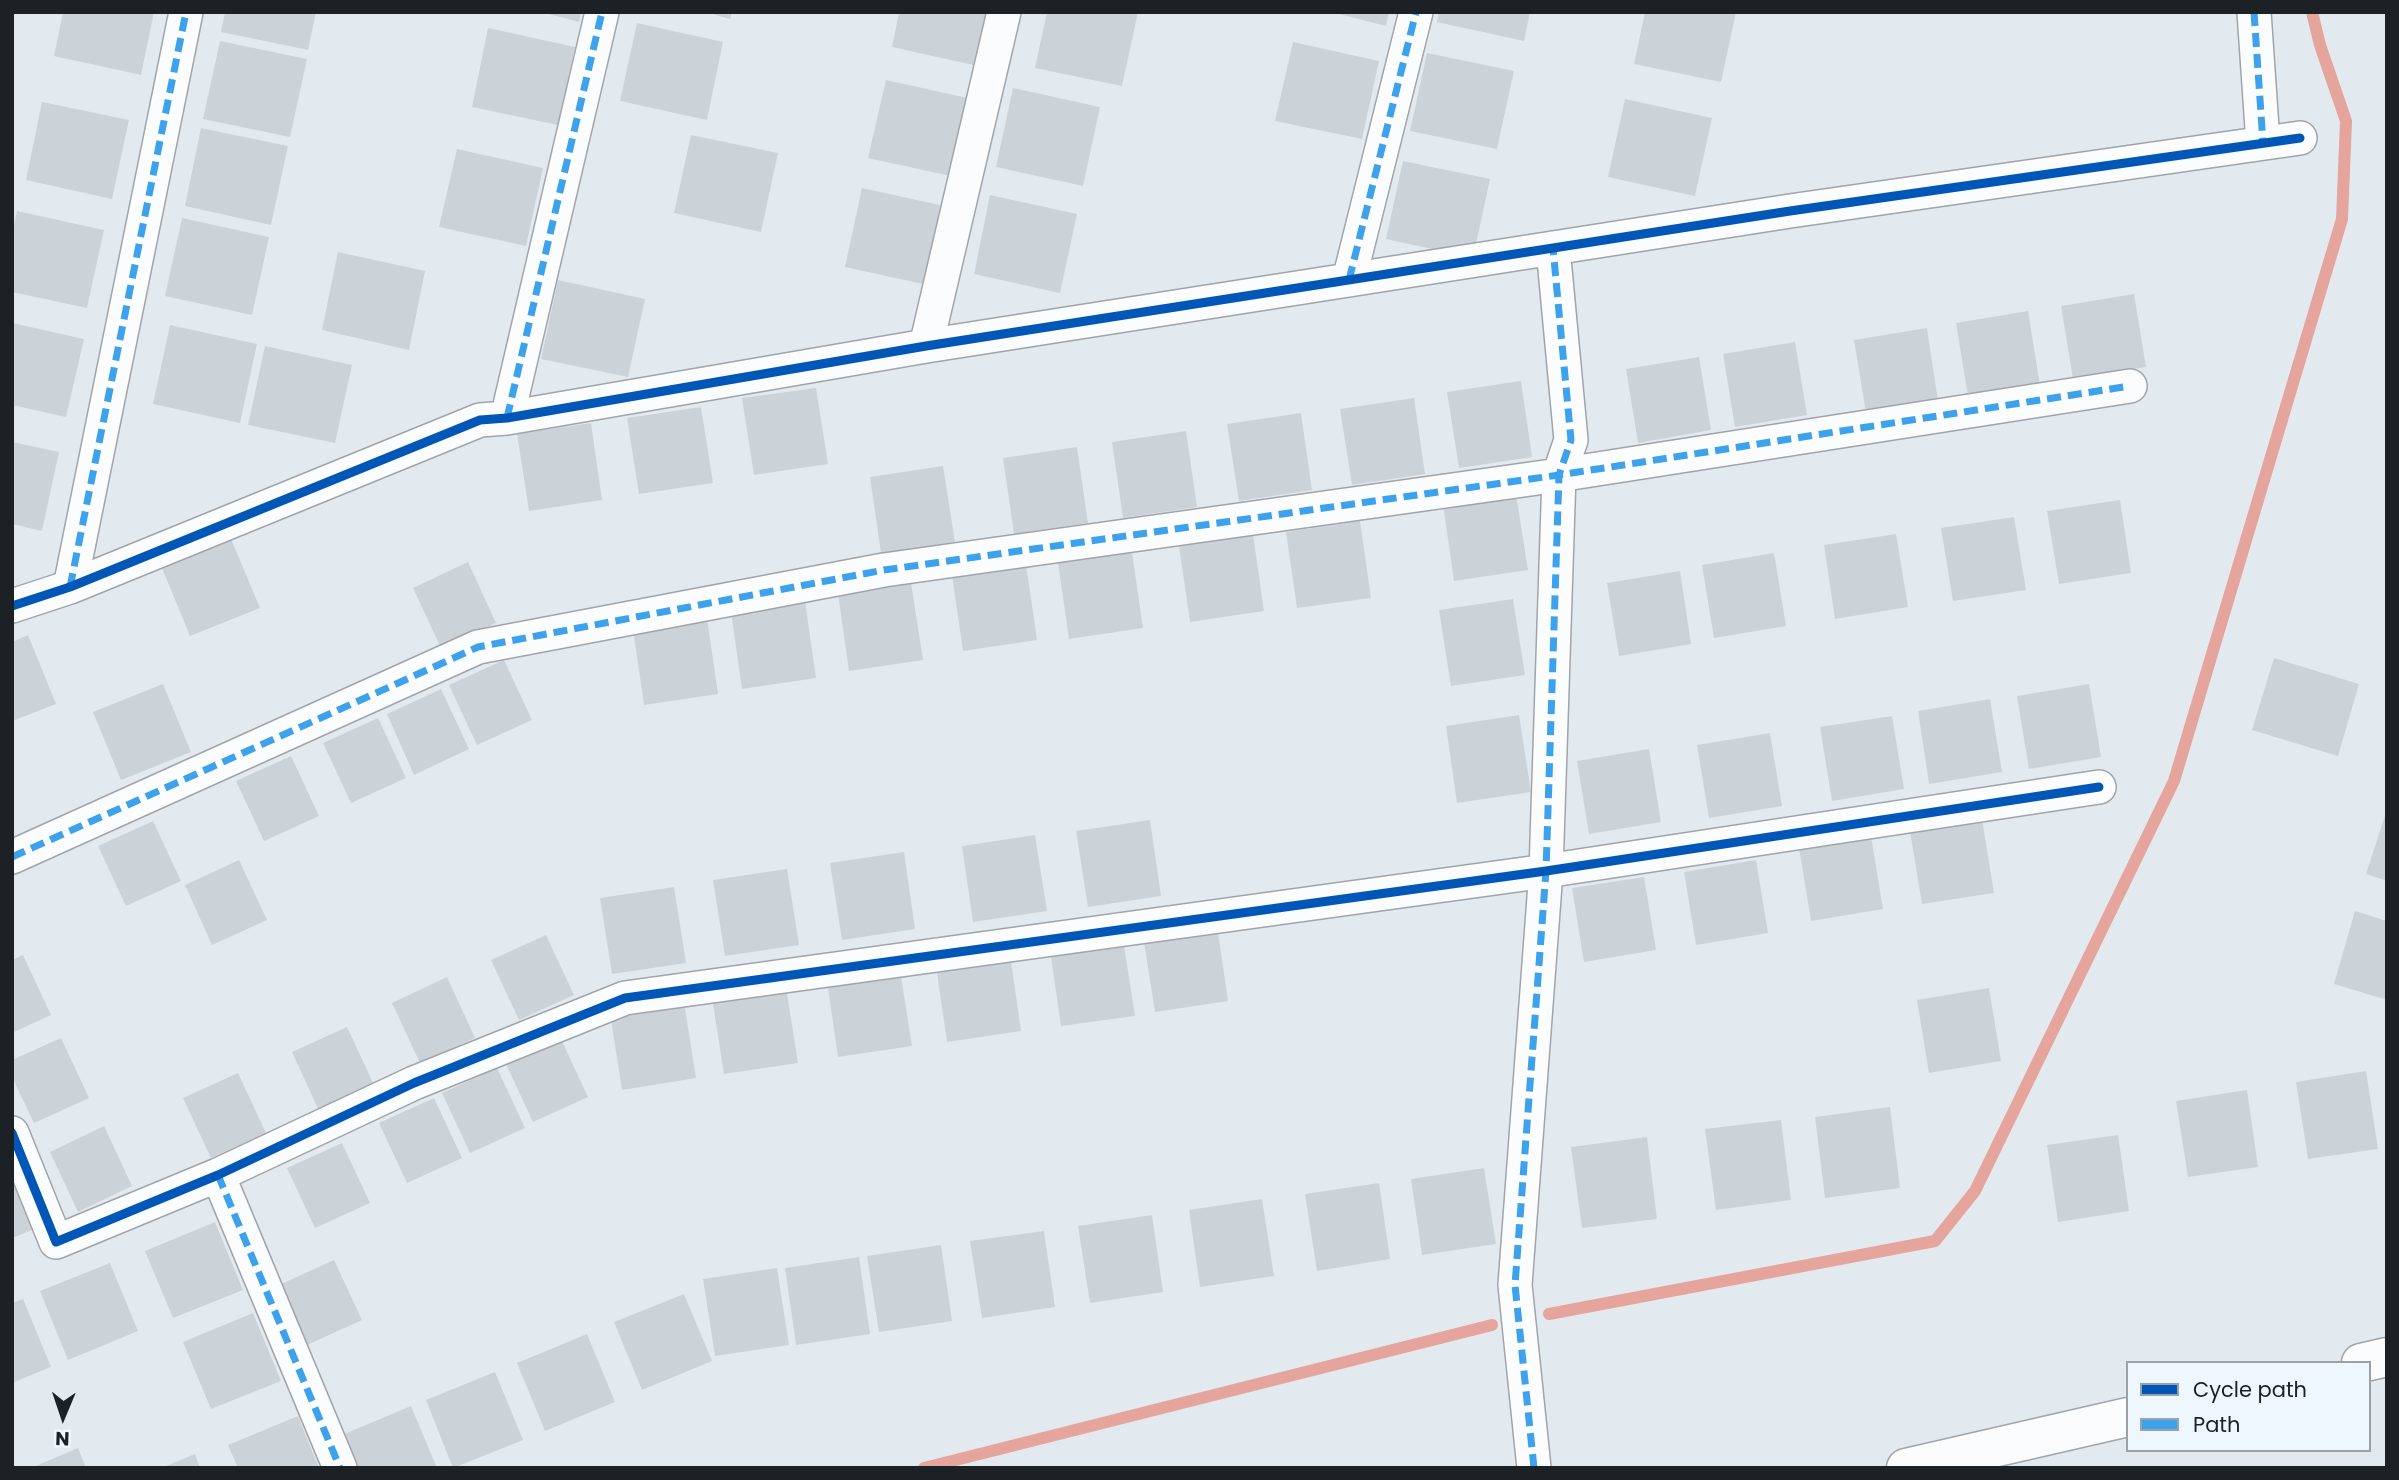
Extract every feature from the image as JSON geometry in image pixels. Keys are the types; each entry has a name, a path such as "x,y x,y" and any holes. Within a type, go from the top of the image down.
{"main road":[{"path":"2370,1361 2387,1357"},
{"path":"1906,1468 2126,1417"}],"street":[{"path":"70,587 186,12"},
{"path":"507,418 602,12"},
{"path":"926,346 1004,12"},
{"path":"1349,280 1416,12"},
{"path":"2253,12 2263,144"},
{"path":"12,606 70,587 480,420 507,418 926,346 1790,211 2300,138"},
{"path":"1534,1468 1515,1285 1546,871 1559,475 1571,440 1553,248"},
{"path":"12,857 478,647 884,570 1559,475 2130,386"},
{"path":"12,1133 56,1242 218,1175 414,1083 625,998 1546,871 2099,787"},
{"path":"218,1175 340,1468"}],"building":[{"path":"63,12 154,12 141,75 54,56"},
{"path":"225,12 316,12 308,50 221,32"},
{"path":"541,12 581,12 579,22"},
{"path":"706,12 732,12 730,19"},
{"path":"899,12 990,12 978,66 892,47"},
{"path":"1047,12 1138,12 1122,86 1035,68"},
{"path":"1331,12 1389,12 1386,26"},
{"path":"1439,12 1530,12 1524,41 1437,22"},
{"path":"1645,12 1736,12 1721,82 1634,64"},
{"path":"637,23 723,42 707,120 620,101"},
{"path":"488,28 575,47 558,125 472,107"},
{"path":"220,41 307,59 290,137 203,119"},
{"path":"1293,42 1379,61 1362,139 1275,121"},
{"path":"1427,53 1514,71 1497,149 1410,131"},
{"path":"886,80 972,99 955,177 868,158"},
{"path":"1013,88 1100,107 1083,186 996,167"},
{"path":"1625,99 1712,118 1695,196 1608,177"},
{"path":"42,102 129,120 112,199 26,180"},
{"path":"201,128 288,146 271,225 185,206"},
{"path":"691,135 778,153 761,232 674,213"},
{"path":"457,149 543,168 526,246 439,227"},
{"path":"1403,161 1490,179 1473,258 1386,239"},
{"path":"862,188 949,207 932,286 845,267"},
{"path":"990,195 1077,214 1060,293 974,274"},
{"path":"17,211 104,230 87,308 12,292 12,234"},
{"path":"182,218 269,237 252,315 165,296"},
{"path":"338,252 425,271 409,350 322,330"},
{"path":"558,280 645,299 628,377 541,359"},
{"path":"2134,294 2146,367 2073,379 2061,306"},
{"path":"2028,311 2040,385 1968,396 1956,323"},
{"path":"12,323 84,339 66,417 12,405"},
{"path":"170,325 257,344 240,423 153,404"},
{"path":"1927,328 1938,401 1866,413 1854,340"},
{"path":"1795,342 1807,415 1735,427 1723,354"},
{"path":"265,346 352,365 335,443 248,425"},
{"path":"1699,357 1711,430 1638,443 1626,369"},
{"path":"1521,381 1532,457 1459,468 1447,392"},
{"path":"816,388 828,464 754,475 742,398"},
{"path":"1414,398 1425,474 1352,485 1340,409"},
{"path":"701,407 713,483 639,494 627,418"},
{"path":"1301,413 1312,490 1239,501 1227,424"},
{"path":"591,423 602,500 529,511 517,434"},
{"path":"1186,431 1197,507 1123,518 1112,442"},
{"path":"12,442 59,452 42,531 12,524"},
{"path":"1077,447 1088,523 1014,534 1003,458"},
{"path":"943,466 955,542 881,553 870,477"},
{"path":"1516,494 1528,570 1454,581 1443,504"},
{"path":"2120,500 2131,573 2059,584 2047,511"},
{"path":"2014,517 2026,590 1953,601 1941,528"},
{"path":"1360,521 1371,598 1297,608 1286,532"},
{"path":"1253,534 1264,611 1190,622 1179,546"},
{"path":"1896,534 1908,607 1835,619 1824,545"},
{"path":"231,539 260,608 190,636 162,568"},
{"path":"1132,552 1143,628 1069,639 1058,563"},
{"path":"1774,553 1786,626 1714,638 1702,565"},
{"path":"468,562 496,623 441,648 413,588"},
{"path":"1026,564 1037,640 963,651 952,575"},
{"path":"1680,571 1691,644 1619,656 1607,583"},
{"path":"911,583 923,660 849,671 838,594"},
{"path":"1513,599 1525,675 1451,686 1439,610"},
{"path":"805,601 816,678 742,689 731,612"},
{"path":"707,618 718,694 644,705 633,629"},
{"path":"28,635 56,704 12,721 12,642"},
{"path":"2274,658 2359,684 2338,756 2252,730"},
{"path":"504,660 532,720 477,745 449,685"},
{"path":"163,684 191,752 121,780 93,712"},
{"path":"2089,684 2101,757 2029,769 2017,696"},
{"path":"441,689 469,749 414,775 387,714"},
{"path":"1990,699 2002,772 1929,784 1918,711"},
{"path":"1519,715 1531,792 1457,803 1446,726"},
{"path":"1892,716 1904,789 1832,801 1820,727"},
{"path":"378,718 406,778 351,803 323,743"},
{"path":"1770,733 1782,806 1709,818 1697,745"},
{"path":"1649,749 1661,822 1589,834 1577,761"},
{"path":"291,756 319,816 264,841 236,781"},
{"path":"2387,809 2387,881 2366,874"},
{"path":"1982,819 1994,893 1922,904 1910,831"},
{"path":"1150,820 1161,896 1088,907 1076,831"},
{"path":"153,821 181,881 126,906 98,846"},
{"path":"1035,835 1047,911 973,922 962,846"},
{"path":"1871,836 1883,909 1811,921 1799,848"},
{"path":"904,852 915,929 842,940 830,863"},
{"path":"239,860 267,920 212,945 185,885"},
{"path":"1756,860 1768,933 1696,945 1684,872"},
{"path":"787,869 799,945 725,956 713,880"},
{"path":"1644,877 1656,950 1584,962 1572,888"},
{"path":"674,887 686,963 612,974 600,898"},
{"path":"2355,911 2387,921 2387,1000 2334,984"},
{"path":"1217,925 1228,1001 1155,1012 1143,936"},
{"path":"546,935 574,995 519,1020 491,960"},
{"path":"1123,939 1135,1016 1061,1026 1050,950"},
{"path":"1010,954 1021,1031 947,1042 936,966"},
{"path":"23,955 51,1015 12,1033 12,960"},
{"path":"900,970 912,1046 838,1057 827,981"},
{"path":"447,977 475,1038 420,1063 392,1003"},
{"path":"786,987 798,1063 724,1074 712,998"},
{"path":"1989,988 2001,1061 1929,1073 1917,1000"},
{"path":"684,1002 696,1078 622,1090 610,1013"},
{"path":"347,1027 375,1087 320,1113 292,1052"},
{"path":"560,1037 588,1097 533,1122 505,1062"},
{"path":"61,1038 89,1098 34,1123 12,1077 12,1060"},
{"path":"497,1068 525,1128 470,1153 442,1093"},
{"path":"2366,1071 2378,1149 2308,1159 2296,1082"},
{"path":"238,1073 266,1133 211,1158 183,1098"},
{"path":"2247,1090 2258,1167 2188,1177 2176,1101"},
{"path":"434,1098 462,1158 407,1183 379,1123"},
{"path":"1890,1107 1900,1188 1825,1198 1815,1117"},
{"path":"1781,1120 1791,1200 1716,1210 1705,1129"},
{"path":"104,1126 132,1186 78,1212 50,1152"},
{"path":"2118,1135 2129,1211 2058,1222 2047,1145"},
{"path":"1647,1137 1657,1219 1582,1228 1571,1147"},
{"path":"342,1143 370,1203 315,1228 287,1168"},
{"path":"12,1168 37,1228 12,1238"},
{"path":"1484,1168 1496,1244 1422,1255 1411,1179"},
{"path":"1379,1183 1390,1259 1317,1271 1305,1194"},
{"path":"1262,1199 1274,1276 1200,1287 1189,1210"},
{"path":"1152,1215 1163,1292 1090,1303 1078,1226"},
{"path":"215,1222 243,1290 173,1318 145,1251"},
{"path":"1044,1231 1055,1307 982,1318 970,1241"},
{"path":"941,1245 952,1321 879,1332 867,1256"},
{"path":"859,1257 870,1334 796,1345 785,1268"},
{"path":"334,1260 362,1320 307,1345 279,1285"},
{"path":"110,1263 138,1331 68,1360 40,1291"},
{"path":"777,1268 789,1345 715,1356 703,1279"},
{"path":"684,1294 712,1361 642,1390 614,1322"},
{"path":"23,1299 51,1367 12,1383 12,1303"},
{"path":"253,1313 281,1381 211,1409 183,1342"},
{"path":"587,1334 615,1402 545,1431 517,1363"},
{"path":"495,1372 523,1440 453,1468 426,1400"},
{"path":"411,1406 437,1468 355,1468 342,1435"},
{"path":"298,1416 319,1468 238,1468 228,1445"},
{"path":"78,1448 86,1468 31,1468"},
{"path":"195,1454 200,1468 161,1468"}],"waterway":[{"path":"1549,1314 1935,1241 1975,1191 2174,781 2342,219 2346,121 2320,45 2312,12"},
{"path":"924,1468 1492,1325"}],"marked path":[{"path":"70,587 186,12"},
{"path":"507,418 602,12"},
{"path":"1349,280 1416,12"},
{"path":"2254,12 2263,143"},
{"path":"1534,1468 1515,1285 1546,871 1559,475 1571,440 1553,248"},
{"path":"12,857 478,647 884,570 1559,475 2130,386"},
{"path":"218,1175 340,1468"}],"cycle path":[{"path":"12,606 70,587 480,420 507,418 926,346 1790,211 2300,138"},
{"path":"12,1133 56,1242 218,1175 414,1083 625,998 1546,871 2099,787"}]}
